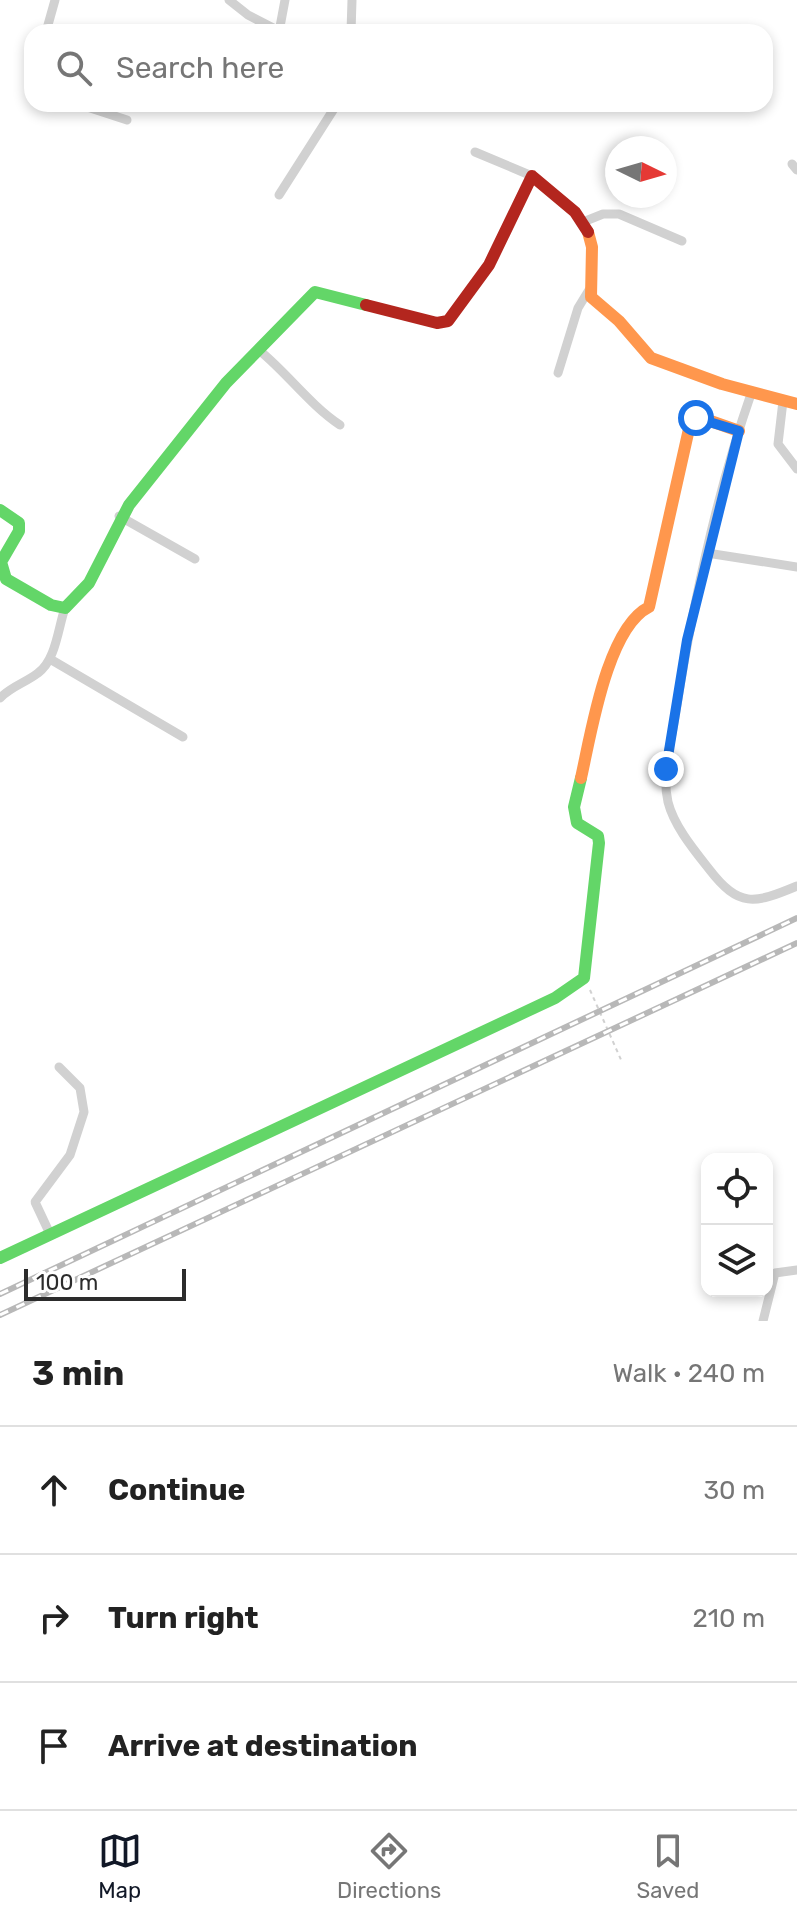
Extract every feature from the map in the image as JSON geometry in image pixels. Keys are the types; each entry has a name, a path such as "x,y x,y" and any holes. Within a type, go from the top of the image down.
{"street":[{"path":"48,24 55,0"},
{"path":"229,0 264,24"},
{"path":"280,24 285,0"},
{"path":"351,24 352,0"},
{"path":"102,112 127,120"},
{"path":"279,195 332,112"},
{"path":"475,152 532,176 583,222 594,246 589,290 578,308 558,373"},
{"path":"0,698 10,688 40,672 50,659 65,608 76,601 89,583 105,555 119,516 226,383 315,292 437,323 448,321 489,265 532,176"},
{"path":"583,222 603,214 619,214 682,241"},
{"path":"589,290 599,308 613,315 654,361 797,404"},
{"path":"260,351 287,374 318,409 340,425"},
{"path":"752,391 707,553 687,640 666,769 668,802 693,848 729,895 739,899 757,899 797,886"},
{"path":"783,401 778,444 797,469"},
{"path":"0,1258 555,998 584,978 599,843 598,836 577,823 574,807 605,674 635,614 649,607 691,420 711,420 739,431"},
{"path":"0,510 19,523 19,531 1,562 6,579 51,605 65,608"},
{"path":"119,516 195,559"},
{"path":"707,553 797,567"},
{"path":"50,659 183,737"},
{"path":"50,1234 35,1202 70,1155 84,1112 80,1088 59,1067"},
{"path":"763,1321 775,1273 797,1270"}],"path":[{"path":"584,978 622,1062"}],"railway":[{"path":"0,1294 797,918"},
{"path":"0,1315 797,943"}],"traffic: fast":[{"path":"0,510 19,523 19,531 1,562 6,579 51,605 65,608 89,583 129,505 226,383 315,292 366,305"},
{"path":"0,1258 555,998 584,978 599,843 598,836 577,823 574,807 581,778"}],"traffic: slow":[{"path":"588,232 592,247 591,297 619,321 651,358 722,384 797,404"},
{"path":"581,778 596,710 612,659 634,619 649,607 691,420 702,418 739,431"}],"traffic: jam":[{"path":"366,305 437,323 448,321 489,265 532,176 575,212 588,232"}],"route":[{"path":"666,769 687,640 739,431 711,420 696,418"}]}
